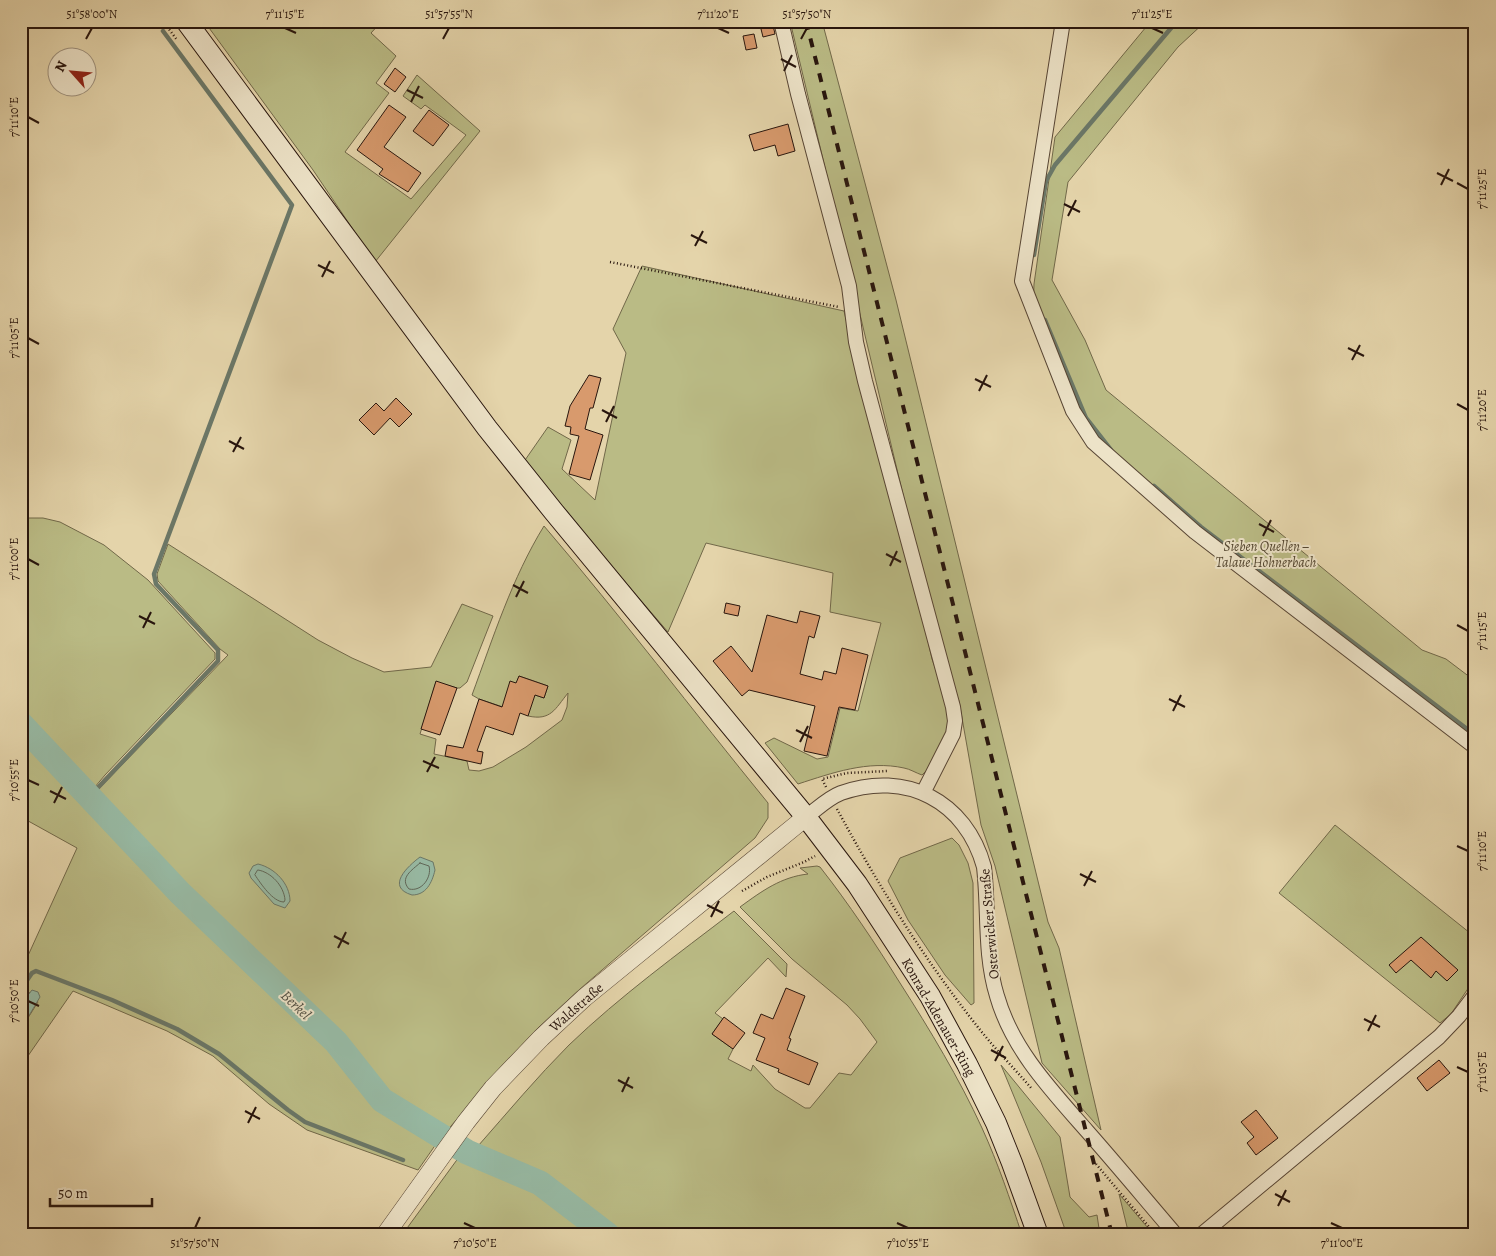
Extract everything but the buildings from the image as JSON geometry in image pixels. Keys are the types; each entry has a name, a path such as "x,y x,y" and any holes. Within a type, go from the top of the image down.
{"main road":[{"name":"Konrad-Adenauer-Ring","path":"186,21 487,428 806,817 857,884 930,996 967,1064 996,1122 1038,1235"}],"street":[{"path":"781,21 798,94 849,286 856,342 864,381 953,707 955,721 953,734 923,793"},
{"path":"1063,21 1022,281 1073,411 1093,442 1195,532 1475,747"},
{"name":"Osterwicker Straße","path":"806,817 840,793 866,787 899,786 923,793 945,806 955,815 971,835 981,856 986,882 989,958 992,978 1003,1014 1014,1037 1031,1065 1052,1091 1176,1235"},
{"name":"Waldstraße","path":"385,1235 466,1122 493,1088 524,1054 571,1009 806,817"},
{"path":"1201,1235 1439,1037 1459,1016 1475,995"}],"path":[{"path":"610,262 838,308 852,307"},
{"path":"856,844 871,871 944,981"},
{"path":"741,892 767,876 815,856"},
{"path":"1143,1220 1156,1235"}],"green space":[{"path":"204,21 382,21 371,33 396,56 376,83 389,93 345,152 411,199 466,135 425,105 421,109 403,96 417,75 480,131 375,262 313,170"},
{"path":"790,21 822,21 896,300 1048,922 1059,948 1101,1130 1042,1063 995,866 981,825 959,701 942,658"},
{"name":"Sieben Quellen – Talaue Hohnerbach","path":"1151,21 1206,21 1178,47 1068,182 1052,280 1085,340 1106,390 1422,650 1446,659 1475,681 1475,742 1106,454 1078,417 1033,313 1034,284 1055,137"},
{"path":"642,266 844,311 861,382 905,539 932,659 949,707 948,732 932,765 922,775 904,768 877,766 850,769 798,784 765,743 774,738 817,759 828,757 840,708 858,711 881,623 830,612 833,573 706,543 668,632 523,463 548,427 571,440 562,469 595,500 626,353 613,329"},
{"path":"21,518 43,518 60,522 104,545 148,580 215,653 215,659 89,794 21,721"},
{"path":"544,526 768,803 768,818 755,838 580,989 539,1027 499,1069 446,1132 384,1099 336,1040 182,893 91,797 228,655 220,649 158,581 157,574 168,544 318,640 384,672 431,667 462,604 493,616 467,682 460,688 457,688 436,682 420,734 436,739 434,754 467,761 469,770 479,771 493,767 526,747 562,720 567,707 568,693 556,709 547,715 542,717 528,716 532,694 544,698 548,686 519,676 509,709 472,695 513,587"},
{"path":"21,727 177,894 334,1043 382,1103 440,1140 418,1170 307,1130 269,1104 213,1056 167,1031 73,991 21,1066 21,1029 38,1002 30,992 21,1004 21,971 77,848 21,817"},
{"path":"1335,825 1475,937 1475,946 1471,954 1475,958 1475,978 1451,1014 1440,1023 1279,893"},
{"path":"952,838 959,845 968,863 973,883 974,1003 971,1005 945,975 908,920 888,881 900,858"},
{"path":"820,867 831,881 871,938 922,1018 954,1073 988,1141 1022,1235 621,1235 585,1212 546,1177 478,1146 569,1045 588,1027 608,1009 734,911 787,964 786,977 768,958 715,1013 723,1019 712,1034 733,1049 728,1059 751,1071 753,1065 775,1089 805,1108 810,1108 839,1073 851,1075 877,1042 847,1005 792,959 740,907 764,890 780,882 808,874 800,868"},
{"path":"1001,1065 1060,1137 1070,1197 1089,1217 1097,1215 1100,1235 1067,1235 1041,1162"},
{"path":"459,1157 540,1191 594,1235 402,1235"},
{"path":"1119,1194 1154,1235 1129,1235"}],"water":[{"path":"420,857 433,862 435,870 425,891 412,895 400,887 401,876"},
{"path":"258,864 276,873 284,883 290,901 285,908 274,904 251,878 249,873 253,866"},
{"path":"32,990 38,992 40,997 21,1029 21,1004"}],"waterway":[{"path":"1034,255 1046,181 1055,165 1177,21"},
{"path":"89,797 218,661 218,650 156,584 154,574 292,205 163,31"},
{"path":"1045,320 1086,418 1111,450"},
{"path":"1154,486 1201,527 1475,735"},
{"name":"Berkel","path":"21,724 180,893 336,1042 382,1100 467,1152 540,1183 608,1235"},
{"path":"21,989 32,973 36,971 112,1000 177,1029 219,1054 305,1122 403,1160"}],"railway":[{"path":"806,21 1112,1235"}]}
